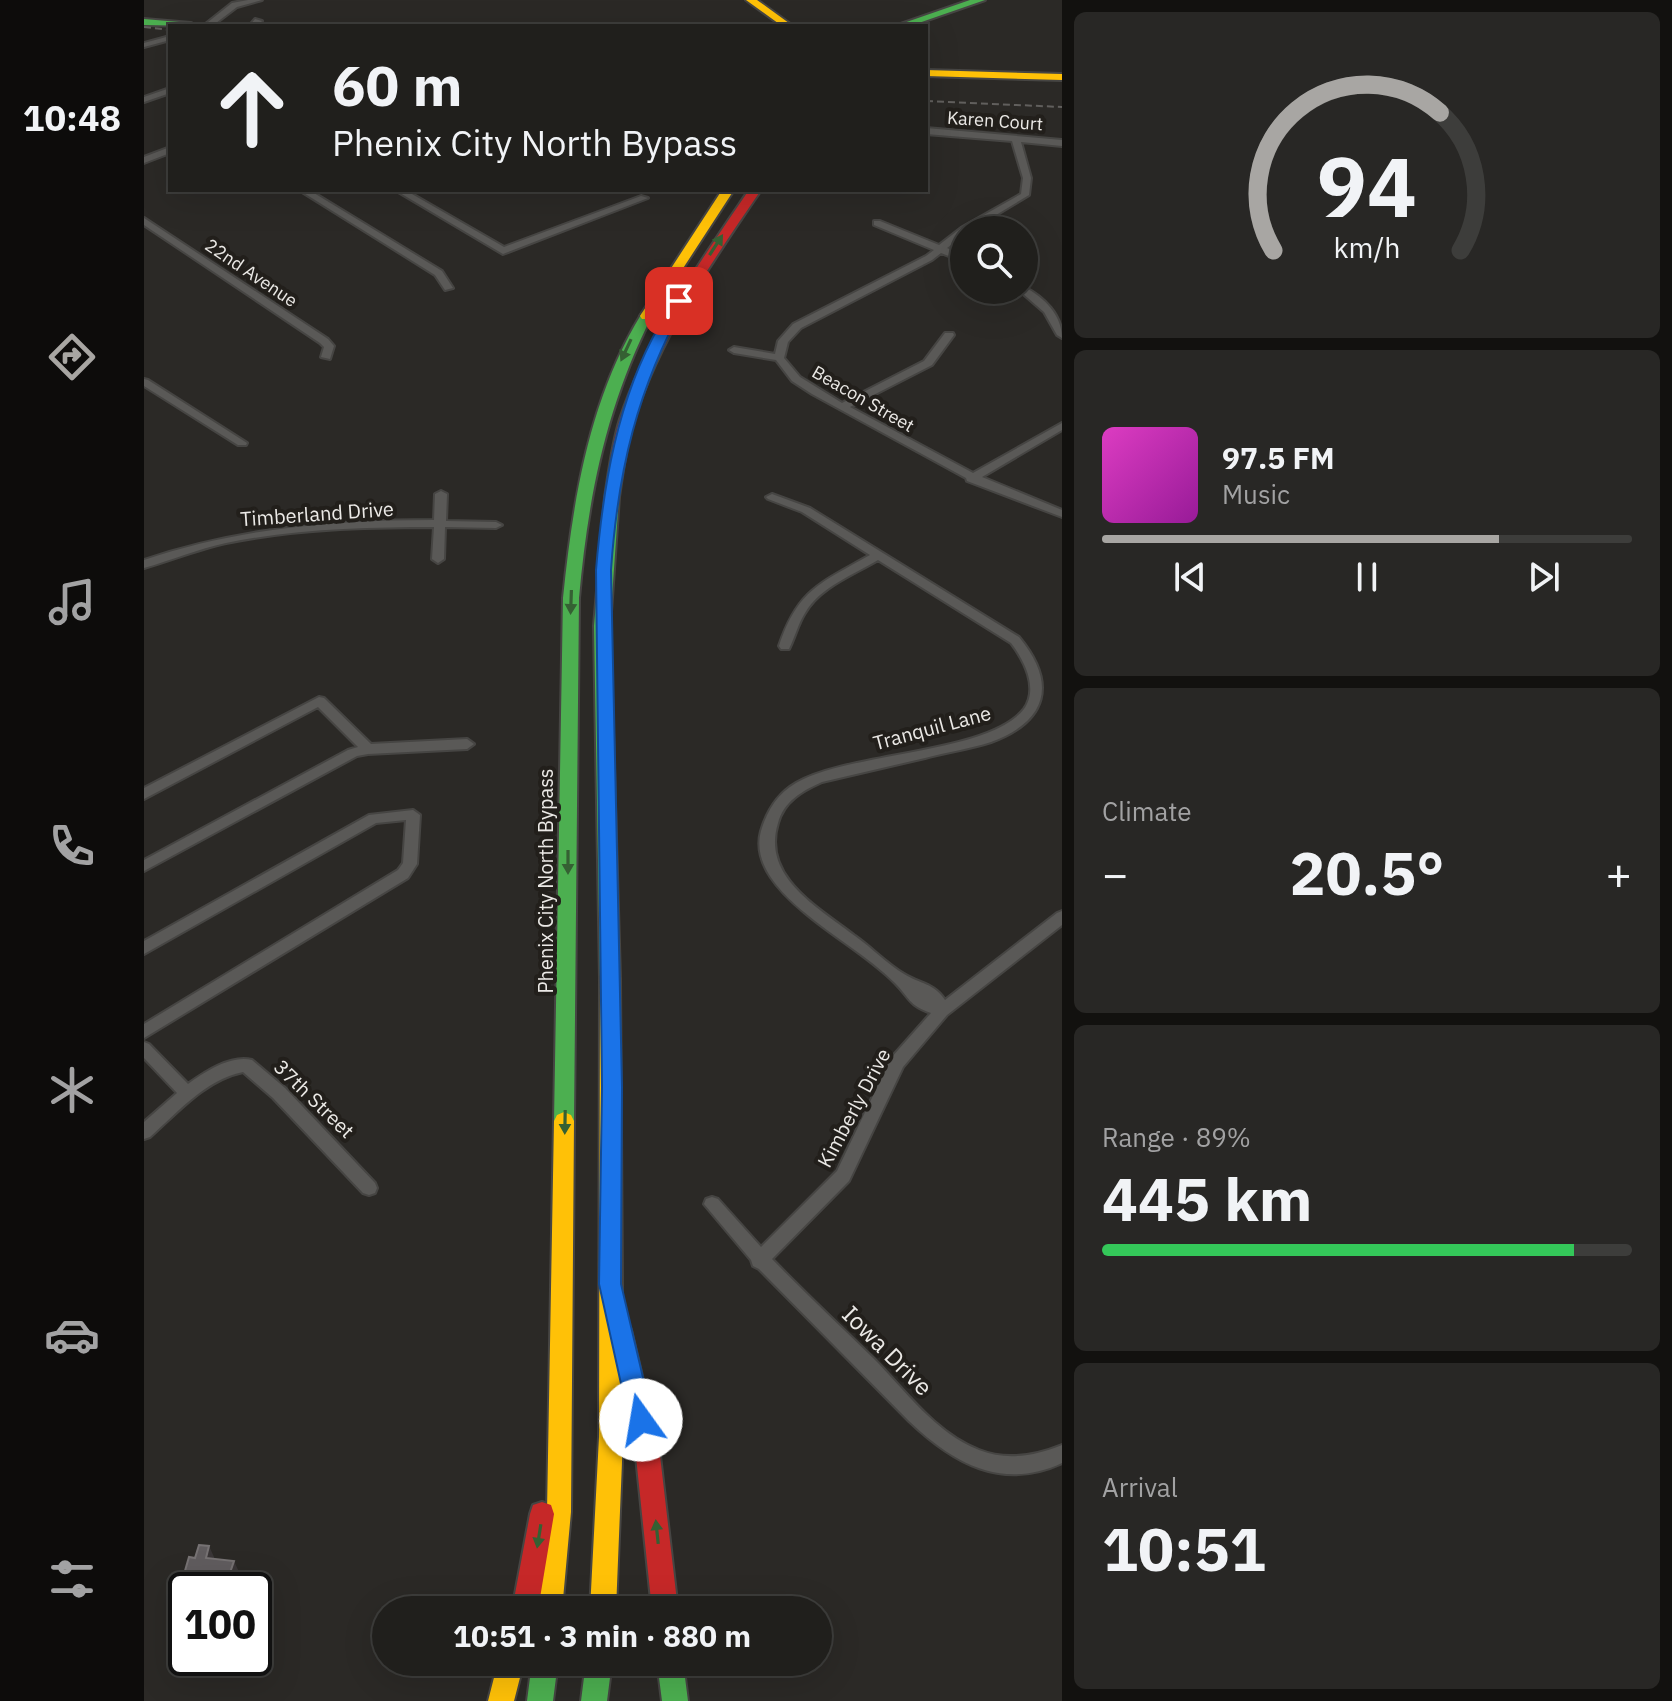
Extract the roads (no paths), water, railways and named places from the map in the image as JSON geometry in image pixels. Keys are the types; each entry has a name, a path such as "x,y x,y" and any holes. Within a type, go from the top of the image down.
{"main road":[{"path":"751,0 785,24"},
{"path":"906,24 980,0"},
{"path":"144,22 168,24"},
{"path":"928,73 1062,77"},
{"name":"Phenix City North Bypass","path":"550,1596 559,1512 571,613 576,522 598,421 620,362 662,284 727,192"},
{"path":"604,1596 609,1536 611,1019 602,626 608,516 626,421 659,338 686,290 754,192"},
{"path":"610,1284 647,1447 663,1596"},
{"path":"528,1596 540,1530 562,1348"},
{"path":"501,1701 507,1676"},
{"path":"540,1701 543,1676"},
{"path":"594,1701 597,1676"},
{"path":"672,1676 675,1701"}],"street":[{"path":"210,24 235,5 258,0"},
{"path":"144,45 168,39"},
{"path":"144,100 168,91"},
{"name":"Karen Court","path":"928,131 1062,143"},
{"path":"988,216 1025,195 1027,178 1016,141"},
{"path":"144,160 168,151"},
{"path":"306,192 439,273 448,288"},
{"path":"402,192 503,251 644,198 635,192"},
{"name":"22nd Avenue","path":"144,221 324,341 329,346 326,357"},
{"path":"877,223 950,252"},
{"path":"734,350 779,358 783,341 797,326 950,243"},
{"path":"1038,302 1048,310 1062,335"},
{"path":"842,407 928,363 949,335"},
{"name":"Beacon Street","path":"779,358 796,379 971,479 1062,514"},
{"path":"144,382 242,443"},
{"path":"971,479 1062,426"},
{"path":"438,559 441,494"},
{"name":"Tranquil Lane","path":"772,497 806,510 1015,640 1028,656 1037,682 1032,708 1018,722 988,738 818,778 793,788 778,805 768,825 766,849 773,872 789,892 902,981 917,984 937,997 942,1011"},
{"name":"Timberland Drive","path":"144,564 191,548 266,533 438,523 496,525"},
{"path":"785,646 801,604 822,587 878,555"},
{"path":"144,794 319,701 368,749"},
{"path":"144,866 304,778 368,749 467,744"},
{"path":"144,948 374,818 413,815 410,864 403,874 144,1032"},
{"name":"Kimberly Drive","path":"759,1261 843,1176 897,1063 942,1011 1062,917"},
{"path":"144,1048 188,1094"},
{"name":"37th Street","path":"144,1132 188,1094 226,1067 246,1065 279,1093 369,1188"},
{"name":"Iowa Drive","path":"712,1204 759,1261 934,1431 969,1454 1007,1467 1045,1463 1062,1454"}],"railway":[{"path":"144,27 168,30"},
{"path":"928,101 1062,107"}]}
